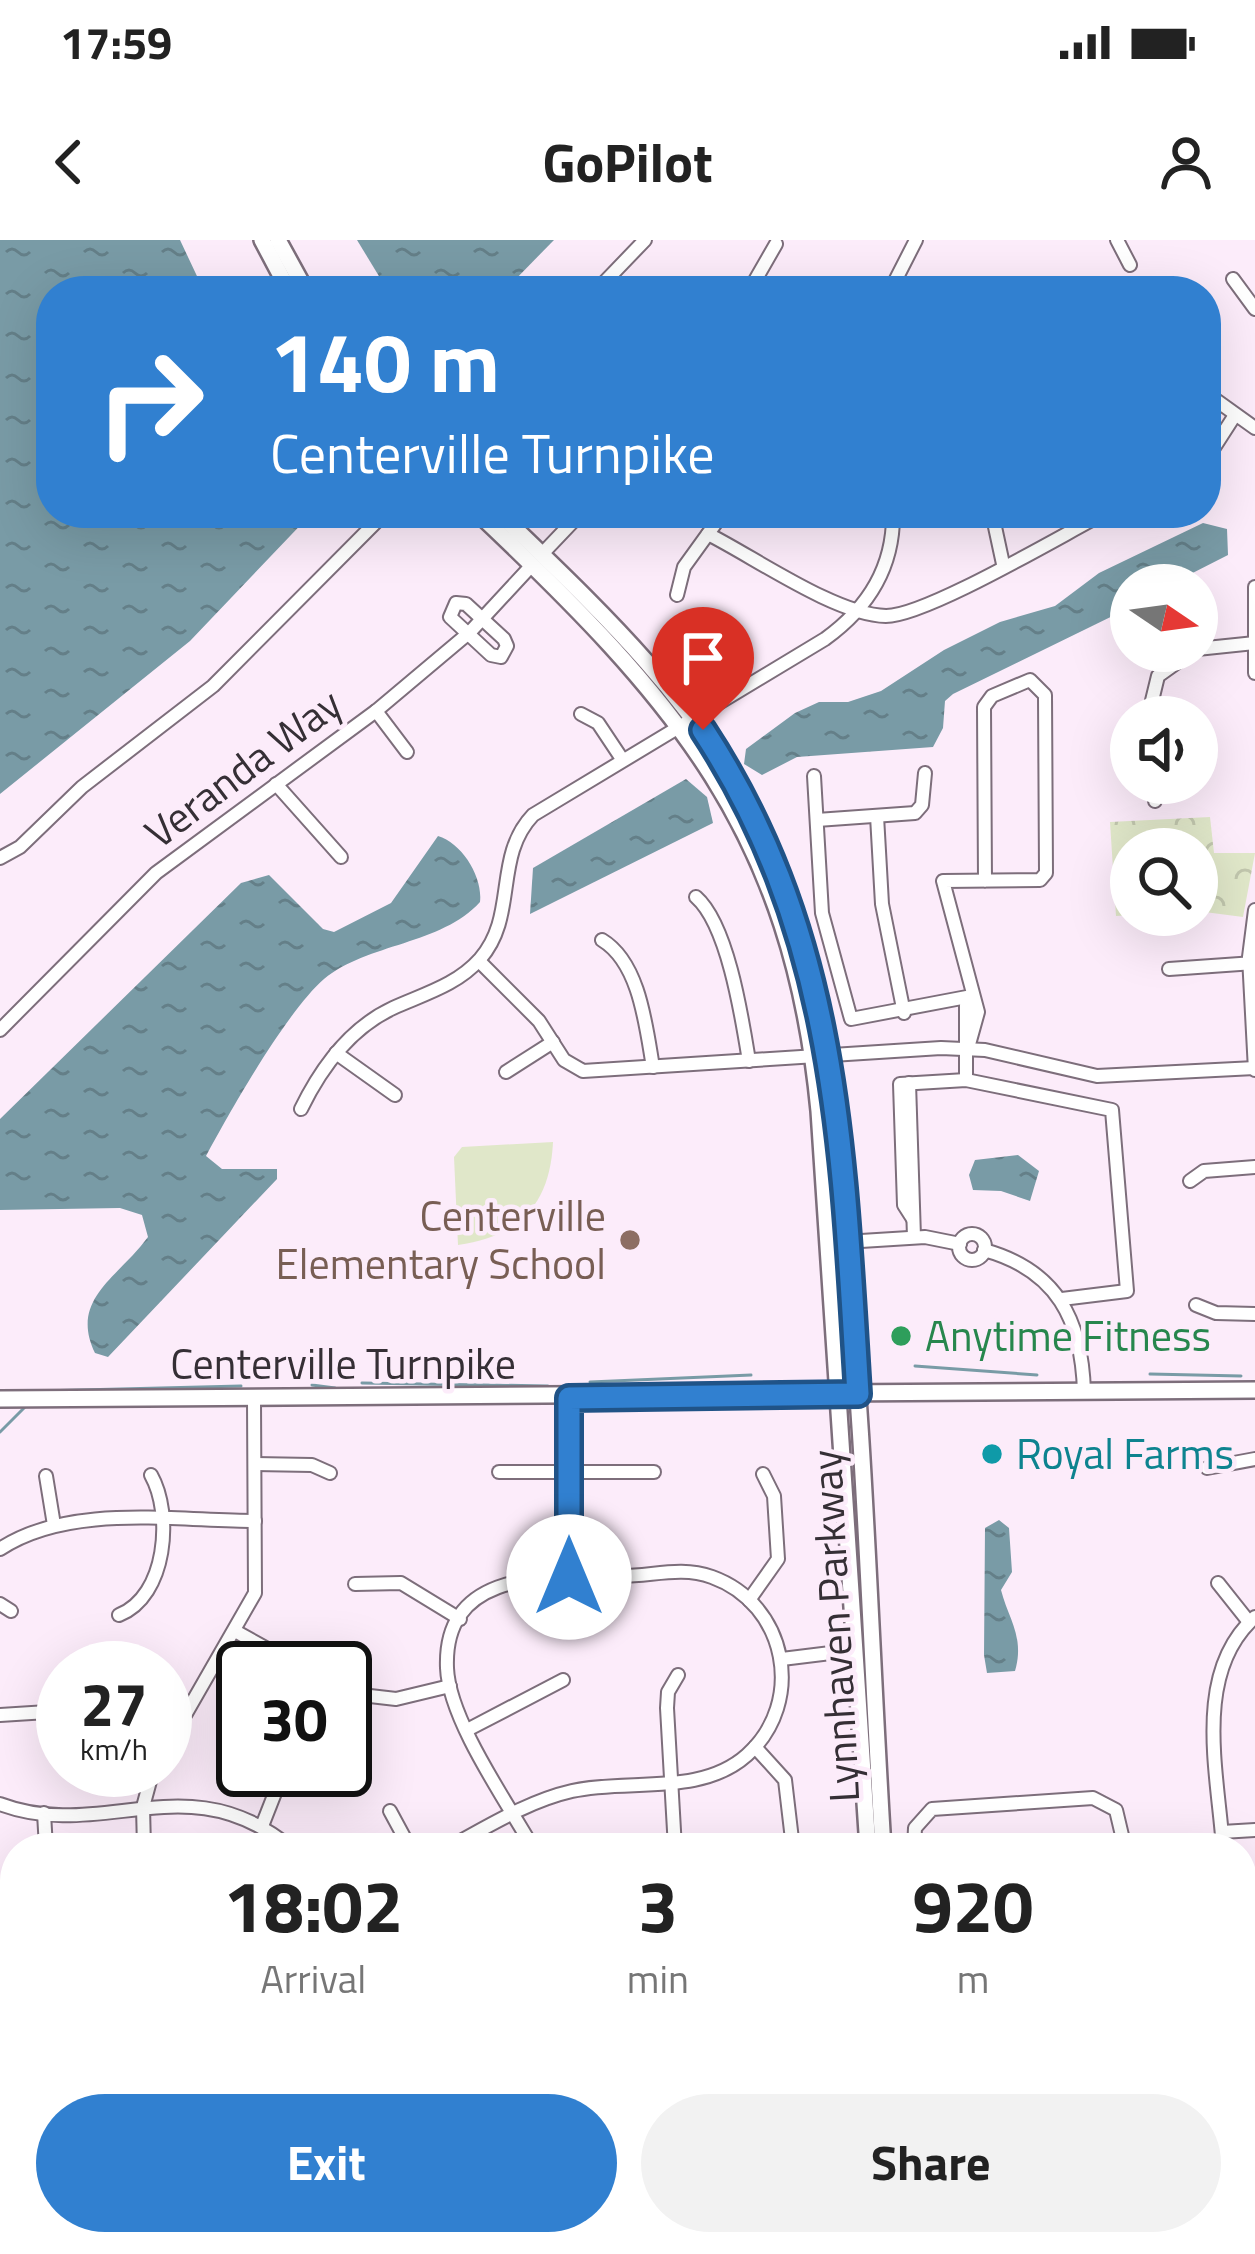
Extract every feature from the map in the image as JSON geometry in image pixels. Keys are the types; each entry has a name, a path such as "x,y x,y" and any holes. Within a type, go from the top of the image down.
{"main road":[{"path":"262,240 281,276"},
{"path":"278,240 298,276"},
{"path":"497,528 537,559"},
{"path":"511,528 537,559"},
{"name":"Lynnhaven Parkway","path":"537,559 591,610 686,719 770,889 820,1056 845,1242 858,1394 882,1833"},
{"name":"Lynnhaven Parkway","path":"820,1056 867,1833"},
{"name":"Centerville Turnpike","path":"4,1399 254,1401 1255,1390"}],"street":[{"path":"610,276 645,240"},
{"path":"898,276 916,240"},
{"path":"1118,240 1130,265"},
{"path":"761,276 776,244"},
{"path":"1233,279 1255,309"},
{"path":"1221,404 1255,428"},
{"path":"1221,437 1235,415"},
{"path":"0,858 29,840 94,778 213,686 370,528"},
{"name":"Veranda Way","path":"0,1030 156,873 376,711 467,634 567,528"},
{"path":"677,595 685,567 712,528"},
{"path":"301,1109 336,1053 375,1018 442,987 478,961 498,927 506,863 524,825 686,719 825,639 859,610 888,556 891,528"},
{"path":"995,528 1003,564"},
{"path":"708,534 859,610 883,616 908,612 1075,528"},
{"path":"1255,587 1255,673"},
{"path":"466,604 504,639 506,652 494,656 467,634 450,617 451,605 466,604"},
{"path":"1218,647 1254,643"},
{"path":"966,1080 977,1012 943,881 985,881 1040,880 1046,873 1045,695 1030,680 992,696 984,706 985,881"},
{"path":"376,711 407,752"},
{"path":"581,715 598,723 622,759"},
{"path":"817,820 919,810 925,773"},
{"path":"814,776 822,913 851,1019 972,996"},
{"path":"275,784 341,857"},
{"path":"510,815 524,825"},
{"path":"877,816 882,904 904,1012"},
{"path":"696,897 708,909 725,956 749,1061"},
{"path":"478,961 526,1006 569,1065 583,1071 968,1048 1092,1076 1255,1069 1255,910"},
{"path":"602,940 616,950 630,975 652,1067"},
{"path":"1169,969 1252,963"},
{"path":"0,1006 13,1017"},
{"path":"506,1072 553,1042"},
{"path":"336,1053 395,1095"},
{"path":"1091,1108 1092,1076"},
{"path":"914,1238 909,1083 966,1080 1108,1108 1116,1116 1127,1291 1062,1299"},
{"path":"1190,1180 1204,1171 1255,1167"},
{"path":"845,1242 914,1238 960,1244 961,1253 970,1259 985,1250 1027,1265 1062,1299 1081,1344 1084,1392"},
{"path":"1196,1305 1216,1313 1255,1314"},
{"path":"569,1398 569,1577"},
{"path":"192,1704 236,1630 257,1580 254,1401"},
{"path":"1207,1468 1255,1459"},
{"path":"254,1464 312,1465 330,1473"},
{"path":"499,1472 654,1472"},
{"path":"749,1600 778,1559 774,1496 764,1474"},
{"path":"119,1615 134,1607 156,1571 162,1521 151,1475"},
{"path":"46,1476 54,1525"},
{"path":"0,1549 54,1525 255,1521"},
{"path":"477,1833 513,1814 572,1791 671,1782 721,1771 755,1747 776,1712 782,1659 768,1623 749,1600 724,1582 695,1573 506,1582 476,1600 460,1619 447,1655 450,1686 469,1729 513,1814 524,1833"},
{"path":"355,1583 401,1583 460,1619"},
{"path":"1218,1583 1252,1620 1226,1652 1216,1681 1222,1832 1255,1830"},
{"path":"236,1630 254,1641"},
{"path":"782,1659 855,1651"},
{"path":"674,1833 667,1696 678,1675"},
{"path":"469,1729 563,1680"},
{"path":"372,1696 396,1699 450,1686"},
{"path":"0,1714 36,1712"},
{"path":"755,1747 785,1780 792,1833"},
{"path":"144,1833 146,1797"},
{"path":"262,1826 273,1797"},
{"path":"915,1833 932,1810 1093,1798 1116,1810 1121,1833"},
{"path":"0,1804 44,1813 220,1809 271,1833"},
{"path":"391,1811 402,1833"},
{"path":"44,1813 45,1833"}],"green space":[{"path":"1210,817 1211,828 1110,828 1110,822"},
{"path":"1218,853 1255,853 1243,917 1218,914"},
{"path":"553,1142 546,1183 528,1213 499,1234 458,1245 454,1157 462,1147"}],"water":[{"path":"0,240 180,240 197,276 36,276 36,528 298,528 190,641 0,794"},
{"path":"357,240 554,240 519,276 379,276"},
{"path":"1193,528 1227,529 1228,555 1210,564 1118,564"},
{"path":"1110,568 1110,617 953,694 945,701 943,728 933,747 797,757 762,775 744,764 746,749 795,713 819,702 848,702 881,691 944,650 1000,622 1055,606"},
{"path":"686,779 707,797 713,823 530,914 533,868"},
{"path":"438,836 469,862 480,902 445,927 342,967 309,994 260,1063 206,1156 222,1169 277,1169 277,1179 108,1357 95,1353 88,1318 92,1303 148,1237 142,1215 120,1208 0,1210 0,1119 241,883 269,875 323,929 334,932 391,903"},
{"path":"1018,1155 1039,1171 1030,1201 1001,1191 973,1190 969,1175 975,1160"},
{"path":"999,1520 1009,1528 1012,1572 1001,1590 1017,1638 1018,1659 1015,1671 987,1673 985,1528"}],"waterway":[{"path":"915,1366 1037,1375"},
{"path":"1150,1374 1241,1376"},
{"path":"590,1382 751,1375"},
{"path":"362,1383 548,1386"},
{"path":"312,1385 335,1388"},
{"path":"40,1391 241,1386"},
{"path":"0,1432 25,1407"}],"place":[{"name":"Centerville Elementary School","path":"630,1240"},
{"name":"Anytime Fitness","path":"901,1336"},
{"name":"Royal Farms","path":"992,1454"}],"route":[{"path":"569,1577 569,1398 858,1394 833,1094 816,983 772,854 703,730"}]}
